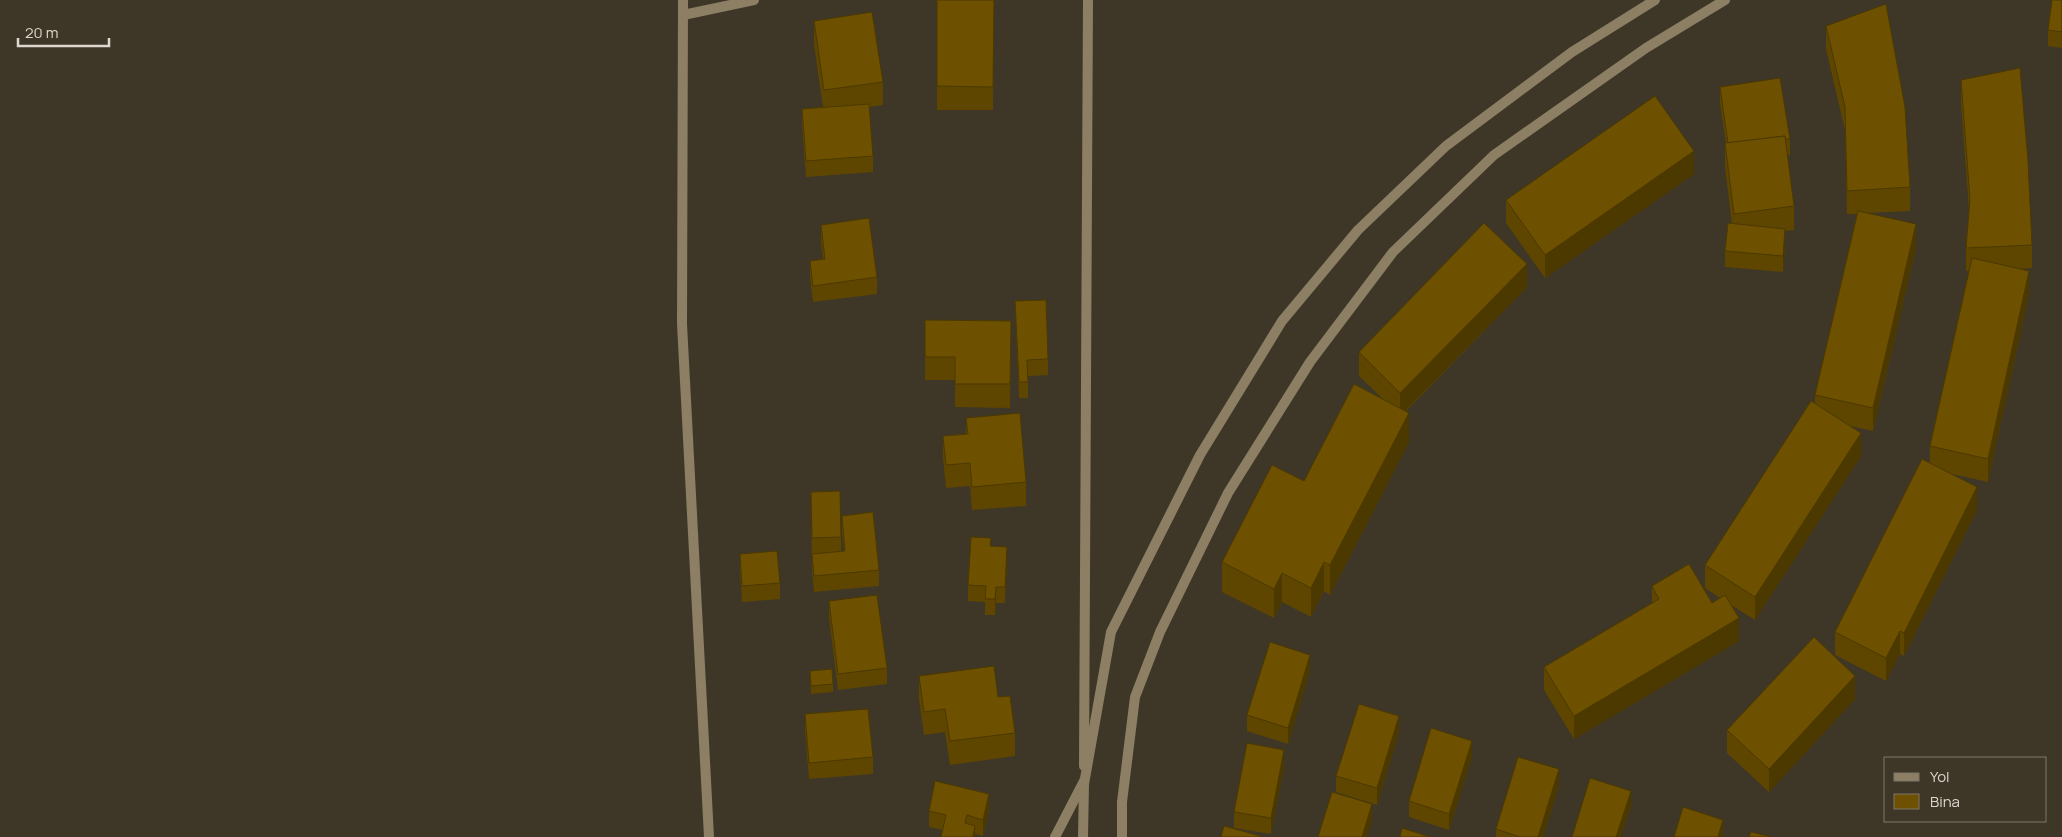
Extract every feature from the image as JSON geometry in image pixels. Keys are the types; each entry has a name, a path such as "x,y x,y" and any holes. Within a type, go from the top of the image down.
{"street":[{"path":"683,0 682,324 709,837"},
{"path":"683,16 754,0"},
{"path":"1083,837 1088,0"},
{"path":"1055,837 1084,784 1111,632 1200,455 1282,321 1358,230 1446,146 1572,52 1655,0"},
{"path":"1122,837 1122,802 1135,697 1160,632 1228,493 1310,362 1393,252 1494,156 1646,48 1725,0"}],"building":[{"path":"937,0 994,0 993,87 937,86"},
{"path":"2052,0 2062,0 2062,32 2048,30"},
{"path":"1886,4 1905,107 1910,187 1847,191 1845,107 1826,26"},
{"path":"872,12 883,82 824,90 814,21"},
{"path":"2020,68 2028,161 2032,245 1966,248 1970,199 1961,80"},
{"path":"1780,78 1790,139 1785,139 1785,136 1728,143 1720,87"},
{"path":"1655,96 1694,151 1545,255 1506,200"},
{"path":"869,104 873,156 806,161 802,109"},
{"path":"1785,136 1794,206 1734,214 1725,143"},
{"path":"1858,211 1916,224 1873,408 1815,395"},
{"path":"869,218 877,277 813,286 810,261 825,259 821,225"},
{"path":"1484,223 1527,264 1400,393 1359,352"},
{"path":"1728,223 1785,229 1783,256 1725,251"},
{"path":"1972,258 2029,271 1988,459 1930,446"},
{"path":"1046,300 1048,359 1027,360 1028,382 1019,382 1015,301"},
{"path":"925,320 1011,321 1010,384 955,384 955,357 925,357"},
{"path":"1354,384 1409,413 1330,565 1324,562 1311,588 1282,573 1274,589 1222,562 1272,465 1304,481"},
{"path":"1811,401 1861,433 1755,597 1705,565"},
{"path":"1020,413 1026,482 972,487 970,463 946,465 943,436 968,434 966,418"},
{"path":"1922,459 1977,487 1904,633 1900,631 1886,658 1835,632"},
{"path":"840,491 841,537 812,538 811,492"},
{"path":"873,512 879,570 814,576 812,554 845,551 842,516"},
{"path":"971,537 991,538 990,546 1007,547 1005,587 996,587 995,599 985,599 986,586 968,585"},
{"path":"777,551 780,583 742,586 740,554"},
{"path":"1689,564 1712,603 1725,595 1739,618 1574,716 1544,667 1659,599 1652,586"},
{"path":"877,595 887,668 838,674 829,601"},
{"path":"1814,637 1855,676 1769,769 1727,730"},
{"path":"1270,642 1310,655 1288,728 1247,715"},
{"path":"994,666 998,697 1010,696 1015,733 950,741 945,709 924,712 919,676"},
{"path":"832,669 833,684 811,686 810,671"},
{"path":"1359,704 1399,716 1377,788 1336,776"},
{"path":"868,709 873,757 809,763 805,714"},
{"path":"1431,728 1472,741 1449,814 1409,801"},
{"path":"1247,743 1284,750 1271,818 1234,812"},
{"path":"1518,757 1559,769 1538,837 1520,837 1496,829"},
{"path":"1590,778 1631,791 1616,837 1572,837"},
{"path":"935,781 989,794 983,820 967,815 965,823 975,826 973,837 941,837 946,815 929,811"},
{"path":"1332,792 1372,804 1362,837 1318,837"},
{"path":"1683,807 1723,820 1718,837 1674,837"},
{"path":"1224,826 1260,836 1260,837 1221,837"},
{"path":"1402,828 1430,837 1400,837"},
{"path":"1751,832 1771,837 1749,837"}]}
